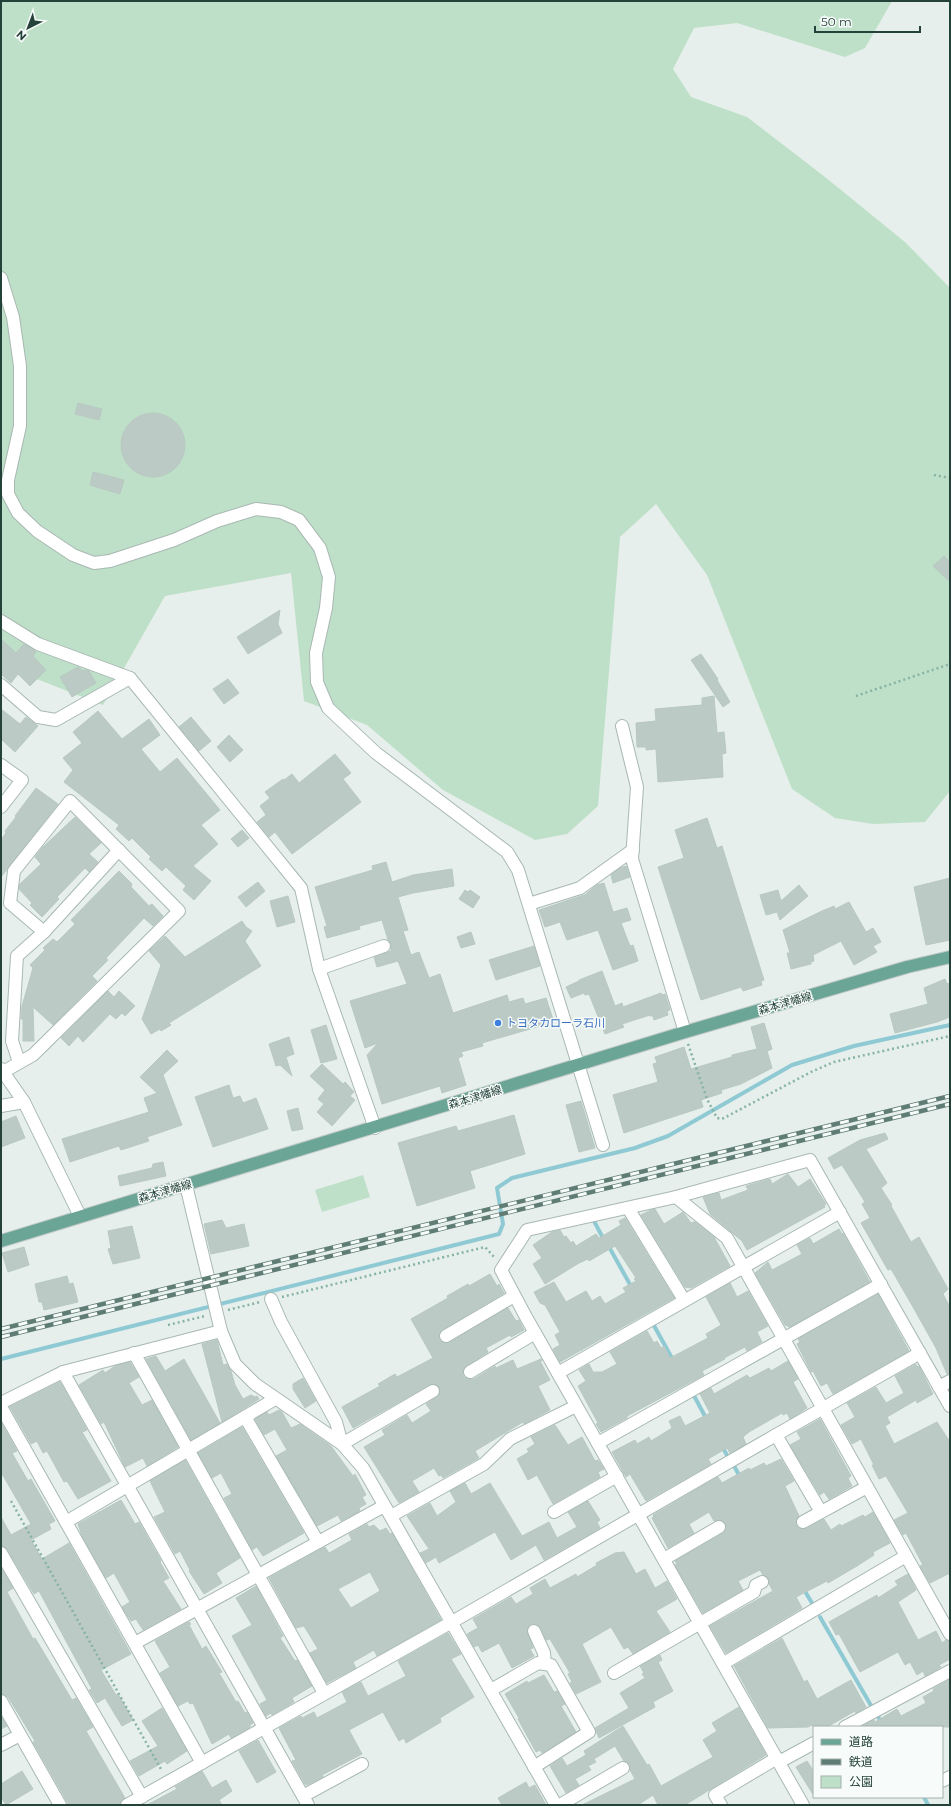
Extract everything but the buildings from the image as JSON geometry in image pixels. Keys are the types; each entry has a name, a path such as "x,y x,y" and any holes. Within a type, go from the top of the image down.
{"main road":[{"name":"森本津幡線","path":"1,1241 375,1128 578,1064 907,967 950,957"}],"street":[{"path":"1,278 13,317 20,366 20,426 8,480 8,494 18,514 37,531 73,554 94,563 117,558 174,540 217,521 256,509 281,512 299,520 320,548 329,577 326,608 316,653 318,682 328,708 376,753 507,852 518,870 603,1145"},
{"path":"1,621 38,644 130,678 301,888 319,969 375,1128"},
{"path":"1,685 38,717 56,720 130,678"},
{"path":"622,726 637,787 632,859 685,1032"},
{"path":"1,765 22,780 1,808"},
{"path":"44,932 10,902 14,871 70,801 178,910 34,1055 2,1071 24,1102 80,1216"},
{"path":"19,1062 12,1041 17,956 44,932 119,850"},
{"path":"529,904 580,888 633,850"},
{"path":"319,969 384,946"},
{"path":"1,1106 24,1102"},
{"path":"803,1805 724,1663 576,1406 501,1270 527,1230 676,1197 810,1160 920,1353 945,1384 950,1406"},
{"path":"186,1185 221,1331 235,1364 255,1384 275,1399 307,1418 342,1444 363,1468 556,1805"},
{"path":"676,1197 727,1238 950,1634"},
{"path":"628,1208 684,1300"},
{"path":"558,1373 840,1212"},
{"path":"598,1443 881,1284"},
{"path":"446,1336 514,1296"},
{"path":"271,1299 281,1322 336,1422 342,1444"},
{"path":"1,1403 63,1372 221,1331"},
{"path":"470,1372 535,1333"},
{"path":"134,1353 324,1693"},
{"path":"127,1805 452,1622 639,1515 776,1434 920,1353"},
{"path":"63,1372 306,1801 362,1764"},
{"path":"342,1444 433,1391"},
{"path":"66,1522 275,1399"},
{"path":"135,1643 318,1542 388,1511 484,1464 510,1439 576,1406"},
{"path":"1,1407 202,1763"},
{"path":"245,1417 318,1542"},
{"path":"776,1434 821,1512"},
{"path":"554,1512 617,1476"},
{"path":"803,1522 867,1487"},
{"path":"664,1559 719,1527"},
{"path":"1,1553 142,1797"},
{"path":"724,1663 906,1556"},
{"path":"614,1673 754,1592 756,1585 762,1582"},
{"path":"534,1631 544,1654 545,1664"},
{"path":"491,1690 538,1663 551,1665 589,1732 534,1767"},
{"path":"847,1726 950,1671"},
{"path":"1,1701 60,1805"},
{"path":"1,1745 20,1735"},
{"path":"721,1805 715,1795 778,1760 813,1743"},
{"path":"560,1805 623,1768"}],"path":[{"path":"934,475 950,478"},
{"path":"856,696 950,664"},
{"path":"685,1032 708,1102 717,1118 722,1119 811,1072 834,1062 950,1036"},
{"path":"168,1325 485,1248 503,1267"},
{"path":"11,1501 168,1782"}],"green space":[{"path":"1,1 892,1 865,48 845,57 737,23 694,28 673,69 691,97 747,117 825,177 905,242 950,288 950,791 925,822 873,824 835,818 792,789 707,575 656,504 620,537 598,806 567,834 535,840 443,790 367,725 304,701 291,573 165,596 103,705 1,665"},
{"path":"363,1175 370,1197 322,1212 315,1190"}],"waterway":[{"path":"1,1359 499,1234 503,1224 497,1188 512,1178 635,1148 668,1136 792,1065 854,1046 950,1025"},
{"path":"594,1221 604,1240"},
{"path":"608,1245 632,1288"},
{"path":"652,1322 673,1360"},
{"path":"692,1392 707,1420"},
{"path":"722,1446 729,1459"},
{"path":"733,1464 740,1477"},
{"path":"803,1588 812,1603"},
{"path":"820,1617 873,1709"},
{"path":"876,1713 883,1726"},
{"path":"924,1798 928,1805"}],"railway":[{"path":"1,1329 950,1096"},
{"path":"1,1337 950,1104"}],"place":[{"name":"トヨタカローラ石川","path":"498,1023"}]}
